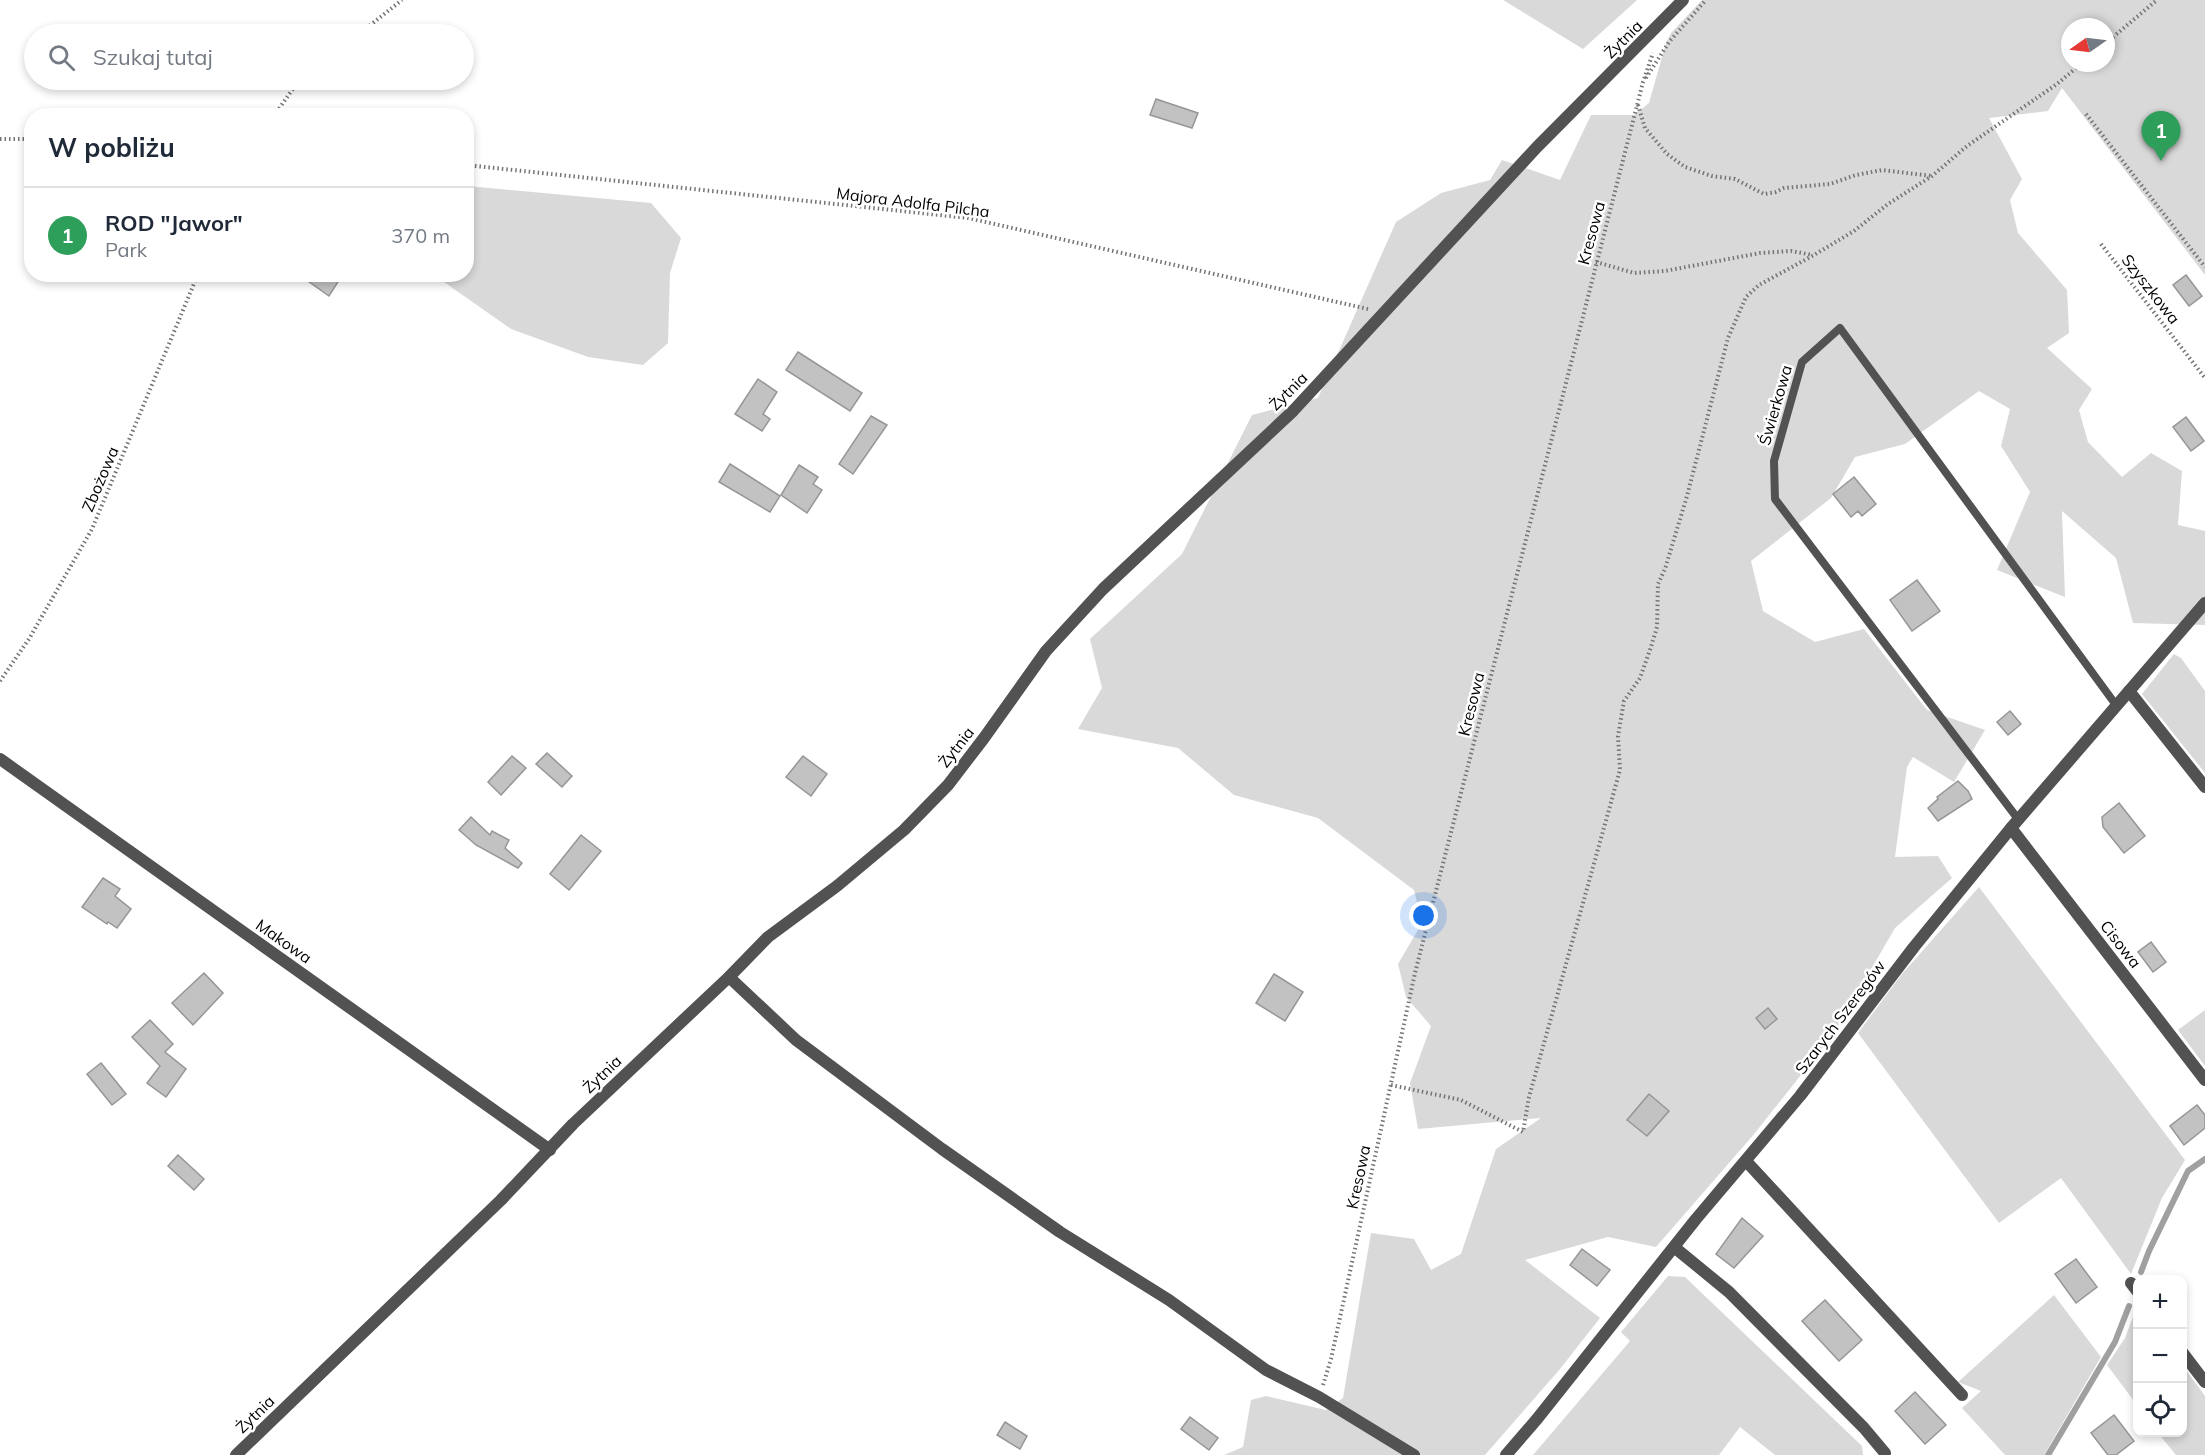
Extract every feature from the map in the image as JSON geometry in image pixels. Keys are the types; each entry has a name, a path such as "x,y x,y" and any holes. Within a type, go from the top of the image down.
{"street":[{"name":"Żytnia","path":"236,1455 501,1200 768,937 837,886 904,831 962,766 1046,651 1103,589 1293,411 1537,147 1683,0"},
{"name":"Szarych Szeregów","path":"1506,1455 1674,1247 1800,1096 1914,947 2015,823 2205,603"},
{"path":"2129,691 2205,787"},
{"name":"Makowa","path":"0,759 550,1150"},
{"name":"Cisowa","path":"2015,823 2205,1080"},
{"path":"729,977 796,1040 942,1149 1060,1232 1169,1300 1266,1370 1319,1397 1414,1455"},
{"path":"1746,1161 1962,1395"},
{"path":"1674,1247 1729,1292 1864,1428 1885,1453"},
{"path":"2187,1359 2205,1382"}],"lane":[{"name":"Świerkowa","path":"2015,823 1775,499 1774,461 1802,362 1840,328 2116,705"}],"path":[{"path":"372,24 402,0"},
{"path":"1643,82 1669,42 1706,0"},
{"path":"2115,35 2157,0"},
{"name":"Kresowa","path":"1319,1397 1331,1359 1415,973 1596,262 1653,52"},
{"path":"1391,1085 1461,1100 1523,1132 1529,1097 1620,770 1618,736 1624,701 1640,678 1657,627 1658,584 1665,569 1687,496 1728,338 1746,297 1760,285 1854,231 1888,204 1932,176 1967,146 2071,72"},
{"path":"280,108 292,90"},
{"path":"1637,105 1645,128 1666,154 1685,167 1712,176 1735,179 1764,194 1784,188 1830,184 1856,175 1882,170 1932,176"},
{"path":"2086,114 2205,267"},
{"path":"0,139 24,139"},
{"name":"Majora Adolfa Pilcha","path":"474,166 968,218 1385,313"},
{"name":"Szyszkowa","path":"2101,244 2205,378"},
{"path":"1596,262 1634,273 1665,271 1760,253 1791,251 1814,255"},
{"name":"Zbożowa","path":"0,681 29,639 92,529 195,282"}],"shaded area":[{"path":"1503,0 1637,0 1583,49"},
{"path":"1702,0 2205,0 2205,275 2062,88 2048,111 1989,118 2022,179 2010,200 2018,233 2067,290 2069,333 2047,348 2092,389 2079,410 2088,442 2122,477 2151,453 2182,471 2178,525 2205,531 2205,625 2133,623 2116,558 2062,511 2065,597 1997,570 2030,492 2001,446 2010,409 1979,391 1905,444 1855,457 1831,498 1751,561 1763,611 1815,642 1864,629 1927,710 1985,730 1954,782 1913,757 1907,767 1895,857 1938,856 1952,878 1895,928 1834,1033 1755,1133 1656,1247 1608,1237 1525,1260 1600,1318 1560,1369 1485,1455 1224,1455 1243,1447 1251,1400 1266,1396 1326,1410 1343,1398 1371,1233 1414,1239 1431,1270 1461,1254 1496,1149 1541,1118 1418,1129 1410,1083 1431,1026 1406,997 1398,964 1422,923 1414,890 1318,818 1234,795 1178,748 1078,729 1102,688 1090,639 1182,554 1252,415 1318,398 1396,222 1441,193 1490,180 1502,160 1560,180 1591,115 1634,115 1649,103 1671,33"},
{"path":"474,187 651,203 681,238 670,273 668,343 643,365 588,357 511,329 444,282 474,282"},
{"path":"2174,654 2181,658 2205,691 2205,773 2142,694"},
{"path":"1979,887 2185,1160 2162,1198 2131,1274 2061,1178 1999,1223 1858,1033 1902,974"},
{"path":"2205,1010 2205,1066 2178,1030"},
{"path":"1668,1276 1685,1277 1862,1446 1863,1455 1775,1455 1740,1427 1719,1455 1533,1455 1630,1341 1621,1332"},
{"path":"2054,1295 2101,1357 2044,1455 2005,1455 1962,1408 1981,1391 1958,1382"},
{"path":"2133,1317 2133,1400 2107,1365 2125,1338"},
{"path":"2187,1371 2205,1396 2205,1455 2176,1455 2161,1437 2187,1437"}],"building":[{"path":"1156,99 1198,113 1192,128 1150,115"},
{"path":"2186,275 2202,296 2189,306 2173,285"},
{"path":"309,282 338,282 329,296"},
{"path":"798,352 862,393 850,411 786,370"},
{"path":"758,379 777,392 763,414 770,419 762,431 735,414"},
{"path":"871,416 887,425 853,474 839,464"},
{"path":"2186,417 2204,441 2191,451 2173,427"},
{"path":"730,464 780,496 770,512 719,482"},
{"path":"799,465 818,477 813,484 822,490 807,513 781,495"},
{"path":"1854,477 1876,504 1862,516 1858,511 1851,517 1833,494"},
{"path":"1917,580 1940,611 1912,631 1890,600"},
{"path":"2010,711 2021,724 2008,735 1997,722"},
{"path":"547,753 572,776 562,787 536,764"},
{"path":"512,756 526,768 501,795 488,782"},
{"path":"803,756 827,774 811,796 786,777"},
{"path":"1958,781 1972,799 1938,821 1928,808 1938,799 1937,797"},
{"path":"2119,803 2145,836 2124,853 2103,827 2102,817"},
{"path":"471,817 490,835 492,831 509,840 505,848 522,863 518,868 476,845 459,830"},
{"path":"581,835 601,851 569,890 550,874"},
{"path":"103,878 120,889 115,896 131,909 117,928 82,907"},
{"path":"2151,942 2166,962 2153,972 2138,952"},
{"path":"204,973 223,993 193,1025 172,1003"},
{"path":"1274,974 1303,992 1285,1021 1256,1003"},
{"path":"1768,1008 1777,1019 1765,1029 1756,1018"},
{"path":"150,1020 173,1044 165,1052 186,1069 166,1097 147,1083 160,1066 132,1037"},
{"path":"101,1063 126,1094 112,1105 87,1074"},
{"path":"1649,1094 1669,1111 1647,1136 1627,1120"},
{"path":"2197,1105 2205,1115 2205,1128 2184,1145 2170,1126"},
{"path":"178,1155 204,1179 194,1190 168,1166"},
{"path":"1742,1218 1763,1236 1734,1268 1716,1254"},
{"path":"1582,1249 1610,1270 1597,1286 1570,1265"},
{"path":"2076,1259 2097,1287 2076,1303 2055,1274"},
{"path":"1825,1300 1862,1340 1839,1361 1802,1321"},
{"path":"1915,1392 1946,1425 1925,1444 1895,1411"},
{"path":"2114,1415 2134,1441 2116,1455 2108,1455 2091,1433"},
{"path":"1190,1417 1218,1438 1209,1450 1181,1429"},
{"path":"1005,1422 1027,1436 1020,1449 997,1435"}],"waterway":[{"path":"2141,1272 2188,1171 2205,1159"},
{"path":"2048,1455 2115,1342 2129,1306"}],"place":[{"name":"ROD \"Jawor\"","path":"2161,161"}]}
